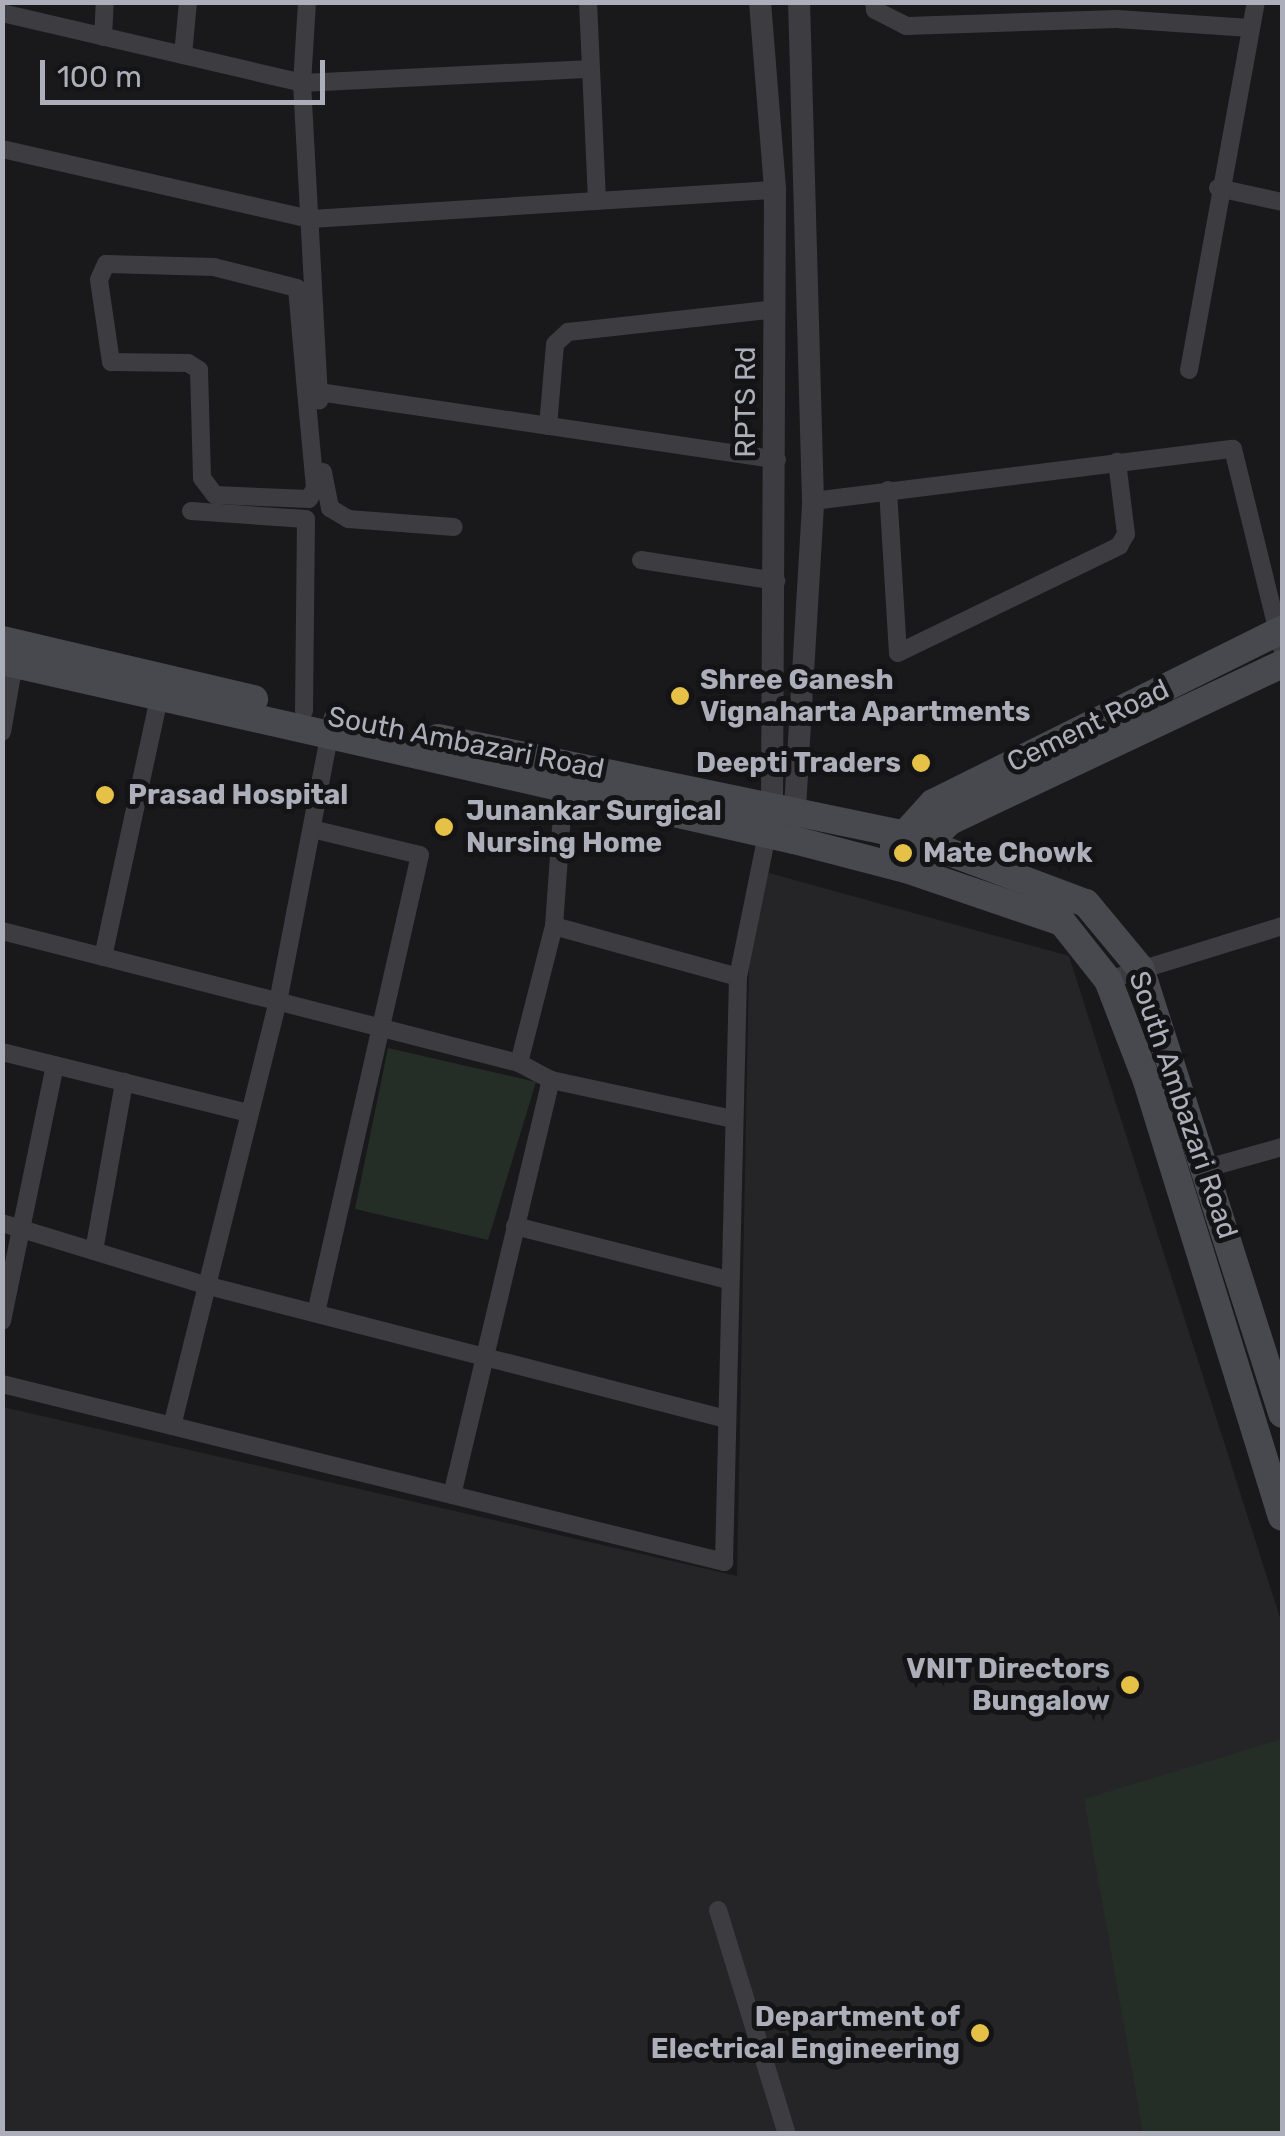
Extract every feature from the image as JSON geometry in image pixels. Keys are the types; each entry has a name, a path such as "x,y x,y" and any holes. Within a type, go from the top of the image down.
{"main road":[{"name":"Cement Road","path":"913,837 933,803 1281,637"},
{"name":"South Ambazari Road","path":"6,654 304,711 332,726 564,787 897,866 1062,922 1108,980 1146,1081 1269,1427 1282,1518"},
{"name":"South Ambazari Road","path":"6,654 158,698 784,805 913,837 1086,903 1140,968 1207,1168 1282,1414"},
{"name":"Cement Road","path":"913,837 1282,664"},
{"path":"897,866 913,837"}],"street":[{"path":"103,38 105,2"},
{"path":"183,55 188,2"},
{"path":"306,301 297,288 214,267 118,260 106,264 99,280 111,362 188,363 199,370 206,490 296,503 309,499 314,488 306,301 311,219 302,83 308,2"},
{"path":"588,2 597,201"},
{"name":"RPTS Rd","path":"760,2 775,190 776,581 784,805"},
{"path":"2,1384 724,1562 738,977 767,836 784,805 812,501 799,2"},
{"path":"874,2 875,10 906,26 1117,19 1250,28"},
{"path":"1188,370 1218,188 1256,2"},
{"path":"2,13 302,83 591,69"},
{"path":"2,149 311,219 775,190"},
{"path":"1218,188 1282,202"},
{"path":"548,426 556,344 568,332 776,309"},
{"path":"312,391 777,460"},
{"path":"312,391 330,508 348,519 454,527"},
{"path":"812,501 1233,448 1281,637"},
{"path":"888,490 898,653 1118,546 1126,534 1117,462"},
{"path":"191,511 306,519 304,711"},
{"path":"641,560 776,581"},
{"path":"2,732 6,654"},
{"path":"103,956 158,698"},
{"path":"172,1426 278,1002 332,726"},
{"path":"519,1064 554,926 564,787"},
{"path":"312,829 420,855 316,1314"},
{"path":"554,926 738,977"},
{"path":"1108,980 1282,926"},
{"path":"2,931 519,1064 551,1080 732,1119"},
{"path":"2,1052 250,1113"},
{"path":"2,1322 56,1066"},
{"path":"452,1495 551,1080"},
{"path":"94,1251 124,1082"},
{"path":"1207,1168 1282,1147"},
{"path":"2,1223 205,1286 726,1419"},
{"path":"515,1226 730,1280"},
{"path":"718,1910 787,2134"}],"shaded area":[{"path":"751,868 1069,956 1282,1624 1282,2133 3,2134 3,1407 737,1576"},
{"path":"388,1048 536,1082 488,1240 355,1209"},
{"path":"1282,1739 1282,2133 1143,2133 1084,1799"}],"place":[{"name":"Shree Ganesh Vignaharta Apartments","path":"680,696"},
{"name":"Deepti Traders","path":"921,763"},
{"name":"Prasad Hospital","path":"105,795"},
{"name":"Junankar Surgical Nursing Home","path":"444,827"},
{"name":"Mate Chowk","path":"903,853"},
{"name":"VNIT Directors Bungalow","path":"1130,1685"},
{"name":"Department of Electrical Engineering","path":"980,2033"}]}
